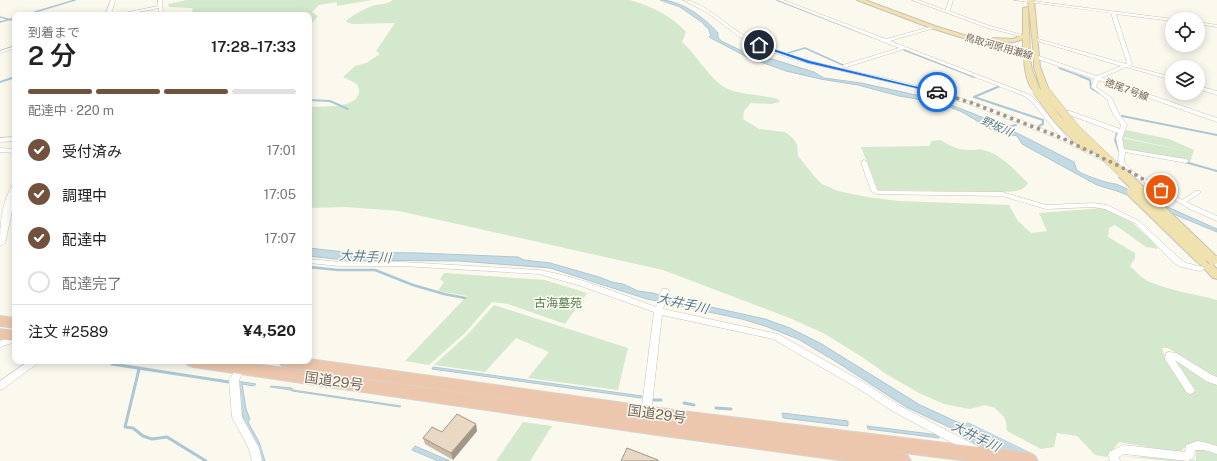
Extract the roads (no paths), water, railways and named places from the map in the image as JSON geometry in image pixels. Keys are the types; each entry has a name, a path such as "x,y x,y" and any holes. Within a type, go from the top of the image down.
{"highway":[{"path":"0,321 12,323"},
{"path":"0,334 12,336"},
{"name":"国道29号","path":"214,364 673,430 902,461"},
{"name":"国道29号","path":"307,364 646,413 1029,461"}],"main road":[{"name":"鳥取河原用瀬線","path":"860,0 933,27 981,42 1028,54"},
{"name":"鳥取河原用瀬線","path":"868,0 953,30 1037,57"},
{"path":"1028,1 1025,36 1029,73 1036,90 1049,110 1065,129 1200,264 1217,275"},
{"path":"1028,1 1036,40 1037,67 1045,90 1076,129 1215,262"},
{"path":"953,30 1003,42 1017,41 1025,36"},
{"path":"981,42 1018,61 1029,73"}],"street":[{"path":"109,12 113,0"},
{"path":"160,0 160,12"},
{"path":"685,0 709,12 738,34 767,49 831,68 898,82 950,96 1036,128 1067,141 1131,172 1192,208 1217,219"},
{"path":"780,0 1026,95 1032,99 1067,141"},
{"path":"914,0 973,19"},
{"path":"946,10 951,0"},
{"path":"1016,0 1165,19"},
{"path":"132,12 159,7"},
{"path":"946,10 989,27 1025,36"},
{"path":"1113,12 1130,63 1127,66 1097,78 1093,87 1111,100 1116,114 1124,125 1119,138 1121,162 1131,172 1140,175 1217,216"},
{"path":"1205,24 1217,26"},
{"path":"885,41 933,27"},
{"path":"1036,40 1165,77"},
{"path":"0,52 12,48"},
{"path":"845,66 903,48"},
{"name":"徳尾7号線","path":"1037,57 1217,120"},
{"path":"1205,89 1217,92"},
{"path":"1040,110 1068,112 1122,132"},
{"path":"0,140 12,139"},
{"path":"0,150 12,151"},
{"path":"1121,150 1186,161"},
{"path":"864,162 872,187 874,191 879,193 1002,194 1046,207 1093,205 1113,208 1137,222 1177,262 1184,265 1200,264"},
{"path":"1185,200 1198,192"},
{"path":"0,243 12,195"},
{"path":"312,261 340,264 402,264 539,272 584,284 658,310 775,336 862,386 897,409 992,456"},
{"path":"646,413 658,310 665,291"},
{"path":"0,344 12,340"},
{"path":"1190,390 1169,359 1169,355 1173,355 1209,378 1217,381"},
{"path":"0,386 31,364"},
{"path":"241,368 234,380 237,417 254,448 257,461"},
{"path":"1115,461 1113,455 1123,449 1187,457 1190,454 1190,448 1195,446 1202,446 1217,450"}],"water":[{"name":"野坂川","path":"660,0 684,6 713,27 718,33 718,37 721,41 757,58 772,59 814,72 824,78 861,83 939,100 999,124 1074,162 1077,170 1083,174 1116,184 1217,229 1217,232 1120,192 1097,185 1022,144 1017,136 994,131 962,112 940,103 899,96 858,85 820,79 786,71 747,57 709,37 711,35 709,29 680,7"},
{"path":"312,248 344,252 518,257 524,260 550,263 623,284 638,291 653,293 765,319 790,328 820,343 920,405 990,437 981,442 906,407 798,339 742,319 647,299 550,268 459,261 344,260 312,256"},
{"path":"433,367 642,396 641,398 432,369"},
{"path":"236,381 256,384 254,386 242,384 246,409 250,419 248,422 259,442 265,461 262,461 243,419"},
{"path":"270,387 292,388 293,390 401,406 292,391"},
{"path":"782,413 848,421 848,426 783,418"},
{"path":"867,426 939,435 939,438 868,429"},
{"path":"415,446 450,461 438,461 412,450"}],"waterway":[{"path":"35,12 75,0"},
{"path":"777,0 872,37"},
{"path":"0,17 9,20"},
{"path":"0,22 9,20"},
{"path":"0,51 12,47"},
{"path":"788,53 805,48 845,66"},
{"path":"904,50 972,76"},
{"path":"1059,68 1083,77"},
{"path":"1080,76 1090,80 1091,88 1099,93"},
{"path":"0,82 12,78"},
{"path":"998,85 1000,86 974,97 1043,120 1043,124 1039,126"},
{"path":"312,100 330,101 348,109"},
{"path":"1122,116 1217,135"},
{"name":"野坂川","path":"1007,127 1016,125"},
{"path":"1117,133 1115,140 1119,151"},
{"path":"1185,162 1217,171"},
{"path":"312,267 338,270 375,270 413,285 444,294 465,298"},
{"path":"112,364 229,382"},
{"path":"139,369 125,427 133,428 143,436 152,439 167,437 206,461"},
{"path":"653,400 661,400"},
{"path":"684,403 694,405"},
{"path":"716,408 731,409"},
{"name":"大井手川","path":"968,431 1026,461"}],"park label":[{"name":"古海墓苑","path":"558,303"}]}
